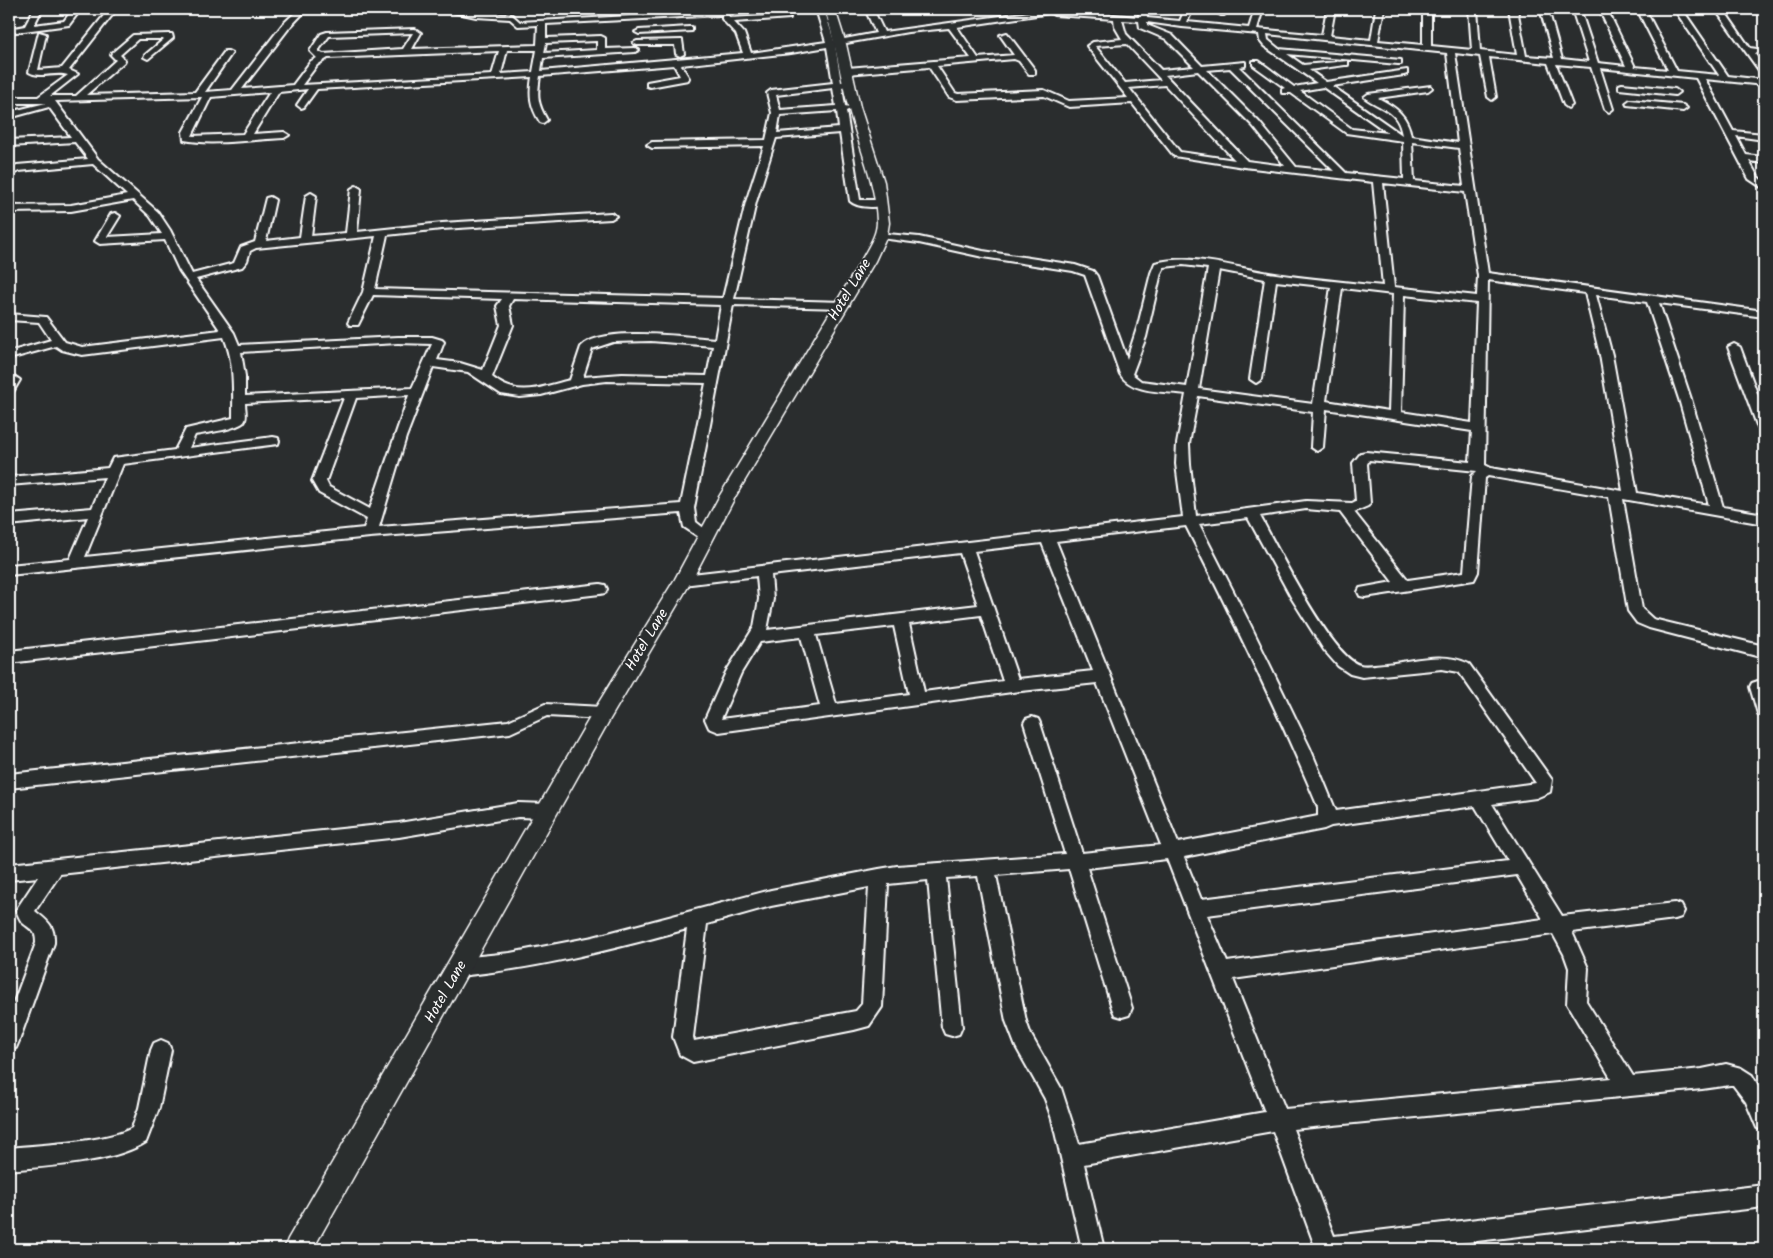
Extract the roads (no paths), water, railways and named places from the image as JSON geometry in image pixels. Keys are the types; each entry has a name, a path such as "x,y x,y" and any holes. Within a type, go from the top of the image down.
{"street":[{"path":"28,29 38,9"},
{"path":"9,31 66,23 77,9"},
{"path":"64,70 113,9"},
{"path":"235,92 286,26 303,9"},
{"path":"451,9 476,14 512,16 517,24 720,11 740,33 748,55"},
{"path":"729,20 785,17 787,16 784,9"},
{"path":"820,9 836,44"},
{"name":"Hotel Lane","path":"298,1249 460,967 536,810 603,713 683,580 700,532 727,497 835,304 868,261 881,235 883,223 872,203 874,165 848,108 830,9"},
{"path":"869,9 881,35"},
{"path":"1034,9 1045,13 1118,17 1182,25 1764,82"},
{"path":"9,88 11,99 47,100 203,94 315,86 496,78 677,64 836,44 881,35 1064,9"},
{"path":"1143,9 1145,28 1169,37 1256,124 1293,170"},
{"path":"1182,25 1189,9"},
{"path":"1252,31 1259,9"},
{"path":"1325,39 1331,9"},
{"path":"1374,43 1380,9"},
{"path":"1427,9 1427,48"},
{"path":"1473,9 1480,54 1492,97"},
{"path":"1513,9 1522,58"},
{"path":"1544,9 1555,61 1568,105"},
{"path":"1576,9 1609,109"},
{"path":"1603,9 1632,69"},
{"path":"1641,9 1670,72 1675,92 1688,118"},
{"path":"1678,9 1724,78"},
{"path":"1719,9 1764,71"},
{"path":"633,67 639,32 639,17"},
{"path":"1118,17 1119,27 1128,40 1244,164"},
{"path":"542,23 533,96 536,108 544,120"},
{"path":"952,26 976,60"},
{"path":"639,32 689,29"},
{"path":"322,58 314,51 324,35 341,44 359,43 417,32 407,49 409,51"},
{"path":"1263,32 1264,41 1402,137"},
{"path":"9,115 47,100 74,74 64,70 33,72 42,34"},
{"path":"1004,35 1032,72"},
{"path":"77,98 121,60 115,55 134,38 168,36 169,38 148,57"},
{"path":"540,48 601,38 601,52"},
{"path":"1128,40 1091,45 1177,154 1244,164 1470,190"},
{"path":"295,88 314,63 341,44 359,43 409,51 540,48 601,52 636,46 679,42 680,54"},
{"path":"496,78 504,48"},
{"path":"1276,50 1398,62"},
{"path":"1748,50 1764,52"},
{"path":"1451,51 1483,276 1477,462 1482,469"},
{"path":"228,53 203,94 187,138 284,135"},
{"path":"700,532 687,519 687,508 728,300 751,202 771,140 776,113 772,92 844,82 931,64 1020,57"},
{"path":"1302,68 1372,60"},
{"path":"1159,73 1260,63 1291,90 1349,131 1463,146"},
{"path":"644,66 651,88 685,78 677,64"},
{"path":"931,64 952,95 957,97 1044,93 1051,94 1062,103 1069,104 1135,100"},
{"path":"1232,65 1344,176"},
{"path":"1261,94 1404,72"},
{"path":"1700,75 1754,179 1764,186"},
{"path":"1124,86 1167,82"},
{"path":"301,104 315,86"},
{"path":"1622,87 1675,92"},
{"path":"1349,100 1428,88"},
{"path":"246,137 276,89"},
{"path":"1370,97 1399,115 1403,120 1402,137 1409,184"},
{"path":"47,100 95,161 154,214 189,278 228,333 235,349 240,416 236,423 190,432 180,453"},
{"path":"1630,103 1683,108"},
{"path":"776,113 848,108 845,130 854,201 872,203"},
{"path":"652,146 771,140 845,130"},
{"path":"1730,133 1764,137"},
{"path":"9,143 78,139"},
{"path":"1743,157 1764,160"},
{"path":"9,174 17,168 95,161"},
{"path":"1378,180 1394,290 1396,415"},
{"path":"351,235 356,189"},
{"path":"305,240 311,196"},
{"path":"9,209 71,208 134,197"},
{"path":"260,244 270,200"},
{"path":"115,216 100,241 168,237"},
{"path":"189,278 238,265 242,261 245,249 248,246 260,244 487,222 611,216"},
{"path":"354,323 369,292 382,232"},
{"path":"881,235 919,240 983,254 1075,268 1089,273 1092,276 1126,374 1129,379 1145,386 1192,393 1396,415 1478,428"},
{"path":"1126,374 1136,352 1160,266 1176,261 1271,277 1482,300"},
{"path":"1214,267 1183,444 1183,464 1190,521 1243,624 1302,748 1327,807 1327,819"},
{"path":"1483,276 1764,314"},
{"path":"1256,379 1271,277"},
{"path":"1318,447 1320,407 1337,284"},
{"path":"1590,291 1606,355 1631,496"},
{"path":"369,292 835,304"},
{"path":"486,377 507,326 503,306 509,296"},
{"path":"1652,299 1685,399 1717,511"},
{"path":"9,318 42,318 56,342 72,350 82,351 228,333"},
{"path":"576,381 587,347 595,342 632,338 719,343"},
{"path":"235,349 338,342 435,340 438,342 438,346 416,391 402,428 370,532"},
{"path":"9,356 56,342"},
{"path":"1734,347 1764,428"},
{"path":"429,363 467,368 486,377 502,390 509,392 539,392 576,381 624,378 711,380"},
{"path":"240,400 416,391"},
{"path":"351,395 319,481 324,490 375,518"},
{"path":"75,564 116,463 119,460 273,441"},
{"path":"683,580 966,548 1312,505 1344,508 1355,507 1363,503 1360,463 1366,456 1482,469 1764,519"},
{"path":"1365,592 1468,576 1471,572 1479,476 1482,469"},
{"path":"9,481 113,472"},
{"path":"1615,494 1635,611 1642,619 1662,626 1764,652"},
{"path":"9,570 370,532 687,508"},
{"path":"1344,508 1404,586"},
{"path":"9,520 97,512"},
{"path":"460,967 510,962 593,946 771,898 879,877 1174,851 1321,824 1327,819 1542,790 1544,780 1470,674 1456,664 1442,662 1357,671 1348,667 1340,660 1300,603 1252,513"},
{"path":"1047,537 1174,851 1327,1249 1764,1196"},
{"path":"966,548 1012,686"},
{"path":"764,571 766,610 761,627 734,672 713,719 715,724 726,726 1012,686 1104,676"},
{"path":"9,657 600,589"},
{"path":"755,637 986,609"},
{"path":"900,618 918,700"},
{"path":"808,630 830,712"},
{"path":"1758,687 1764,710"},
{"path":"10,783 510,727 544,710 603,713"},
{"path":"1032,723 1122,1008"},
{"path":"1480,799 1574,955 1579,977 1574,995 1628,1086"},
{"path":"9,872 399,830 536,810"},
{"path":"9,1041 46,933 44,926 26,914 25,910 56,866"},
{"path":"1196,908 1522,866"},
{"path":"986,868 1016,1021 1023,1040 1054,1095 1071,1156 1093,1249"},
{"path":"936,871 952,1027"},
{"path":"698,919 683,1037 684,1045 688,1050 694,1052 854,1022 862,1019 872,1007 879,877"},
{"path":"1221,972 1557,925 1675,912"},
{"path":"9,1158 113,1145 134,1139 140,1134 144,1123 161,1050"},
{"path":"1071,1156 1279,1120 1726,1075 1736,1076 1749,1088 1764,1121"}]}
